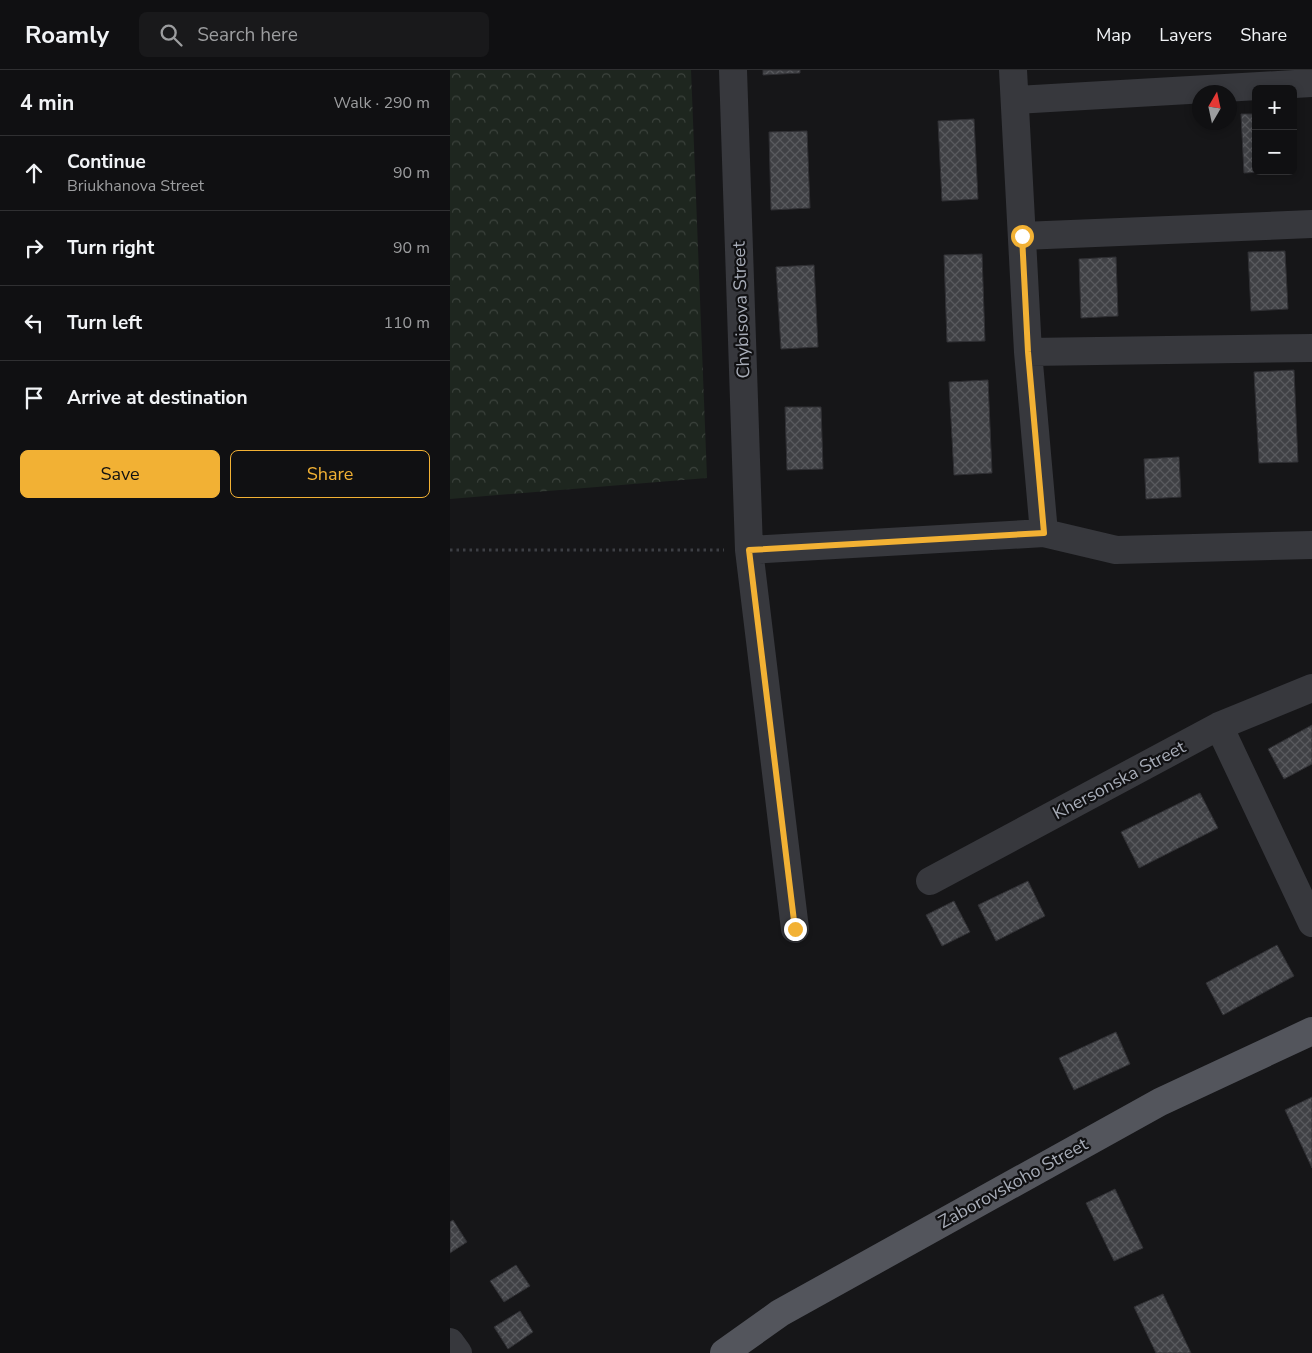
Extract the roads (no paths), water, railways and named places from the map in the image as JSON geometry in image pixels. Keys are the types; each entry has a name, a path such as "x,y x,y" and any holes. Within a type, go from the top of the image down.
{"main road":[{"name":"Zaborovskoho Street","path":"724,1353 780,1313 1160,1102 1312,1032"}],"street":[{"name":"Chybisova Street","path":"733,70 749,550 795,929"},
{"path":"1013,70 1028,352 1044,533"},
{"path":"1015,100 1312,83"},
{"path":"1022,236 1312,224"},
{"path":"1028,352 1312,348"},
{"path":"749,550 1044,533 1116,550 1312,545"},
{"name":"Khersonska Street","path":"930,881 1219,726 1312,688"},
{"path":"1219,726 1312,923"},
{"path":"450,1342 458,1353"}]}
